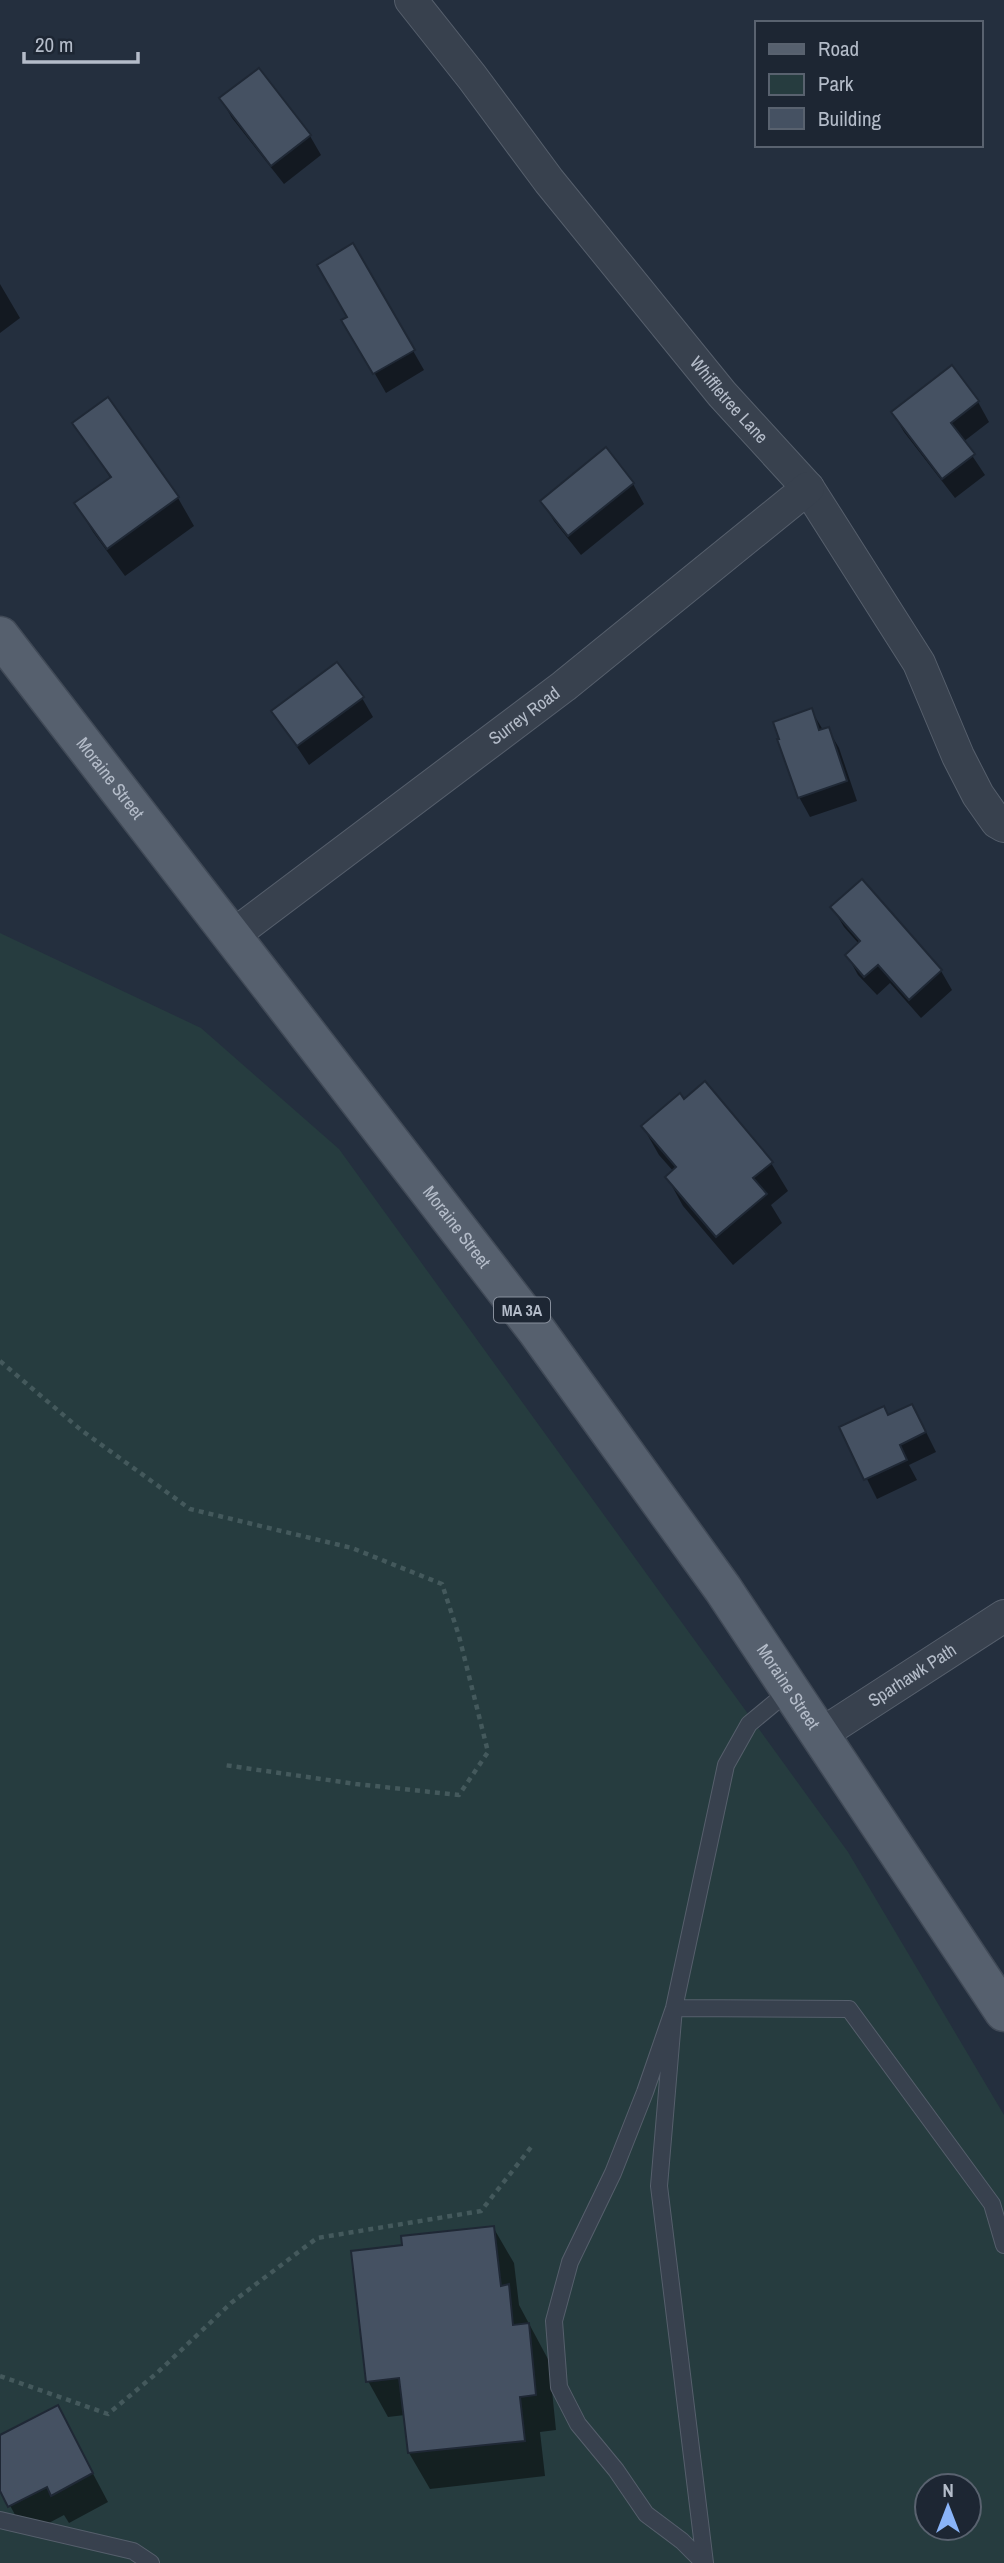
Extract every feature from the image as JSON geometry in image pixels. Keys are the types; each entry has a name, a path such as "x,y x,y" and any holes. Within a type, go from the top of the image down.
{"main road":[{"name":"Moraine Street","path":"0,636 537,1331 723,1589 1004,2012"}],"street":[{"name":"Whiffletree Lane","path":"411,0 549,181 722,394 808,488 919,663 958,756 978,795 997,822 1004,826"},
{"name":"Surrey Road","path":"232,936 564,686 808,488"},
{"name":"Sparhawk Path","path":"820,1735 1004,1616"}],"lane":[{"path":"705,2563 682,2541 646,2514 616,2470 578,2424 559,2387 554,2321 570,2262 613,2173 674,2008 726,1765 749,1724 790,1690"},
{"path":"674,2008 849,2009 992,2204 1004,2245"},
{"path":"674,2008 659,2186 705,2563"},
{"path":"0,2521 133,2551 151,2563"}],"path":[{"path":"0,1361 81,1430 190,1508 352,1548 442,1584 459,1636 488,1752 459,1796 225,1765"},
{"path":"0,2376 108,2414 231,2303 317,2238 481,2211 532,2146"}],"green space":[{"path":"0,933 201,1028 339,1149 848,1852 1004,2115 1004,2563 0,2563"}],"building":[{"path":"259,68 311,135 271,166 219,98"},
{"path":"353,243 415,350 373,374 341,320 347,317 317,265"},
{"path":"952,365 979,401 951,423 975,454 942,479 891,412"},
{"path":"108,397 179,497 107,549 74,503 111,477 72,423"},
{"path":"606,447 634,483 568,536 540,501"},
{"path":"337,662 364,697 297,746 271,711"},
{"path":"812,708 819,730 829,727 847,781 798,798 773,722"},
{"path":"862,879 942,970 909,1000 878,965 864,977 845,955 860,941 830,907"},
{"path":"705,1081 773,1162 753,1178 767,1194 716,1237 665,1177 676,1167 641,1126 680,1093 684,1099"},
{"path":"912,1404 926,1432 900,1445 907,1460 864,1480 839,1427 884,1406 888,1415"},
{"path":"494,2226 501,2286 509,2284 513,2325 529,2323 536,2395 520,2397 525,2441 408,2453 399,2378 366,2382 351,2251 402,2245 401,2236"},
{"path":"58,2405 93,2473 51,2496 47,2487 8,2507 0,2491 0,2435"}]}
